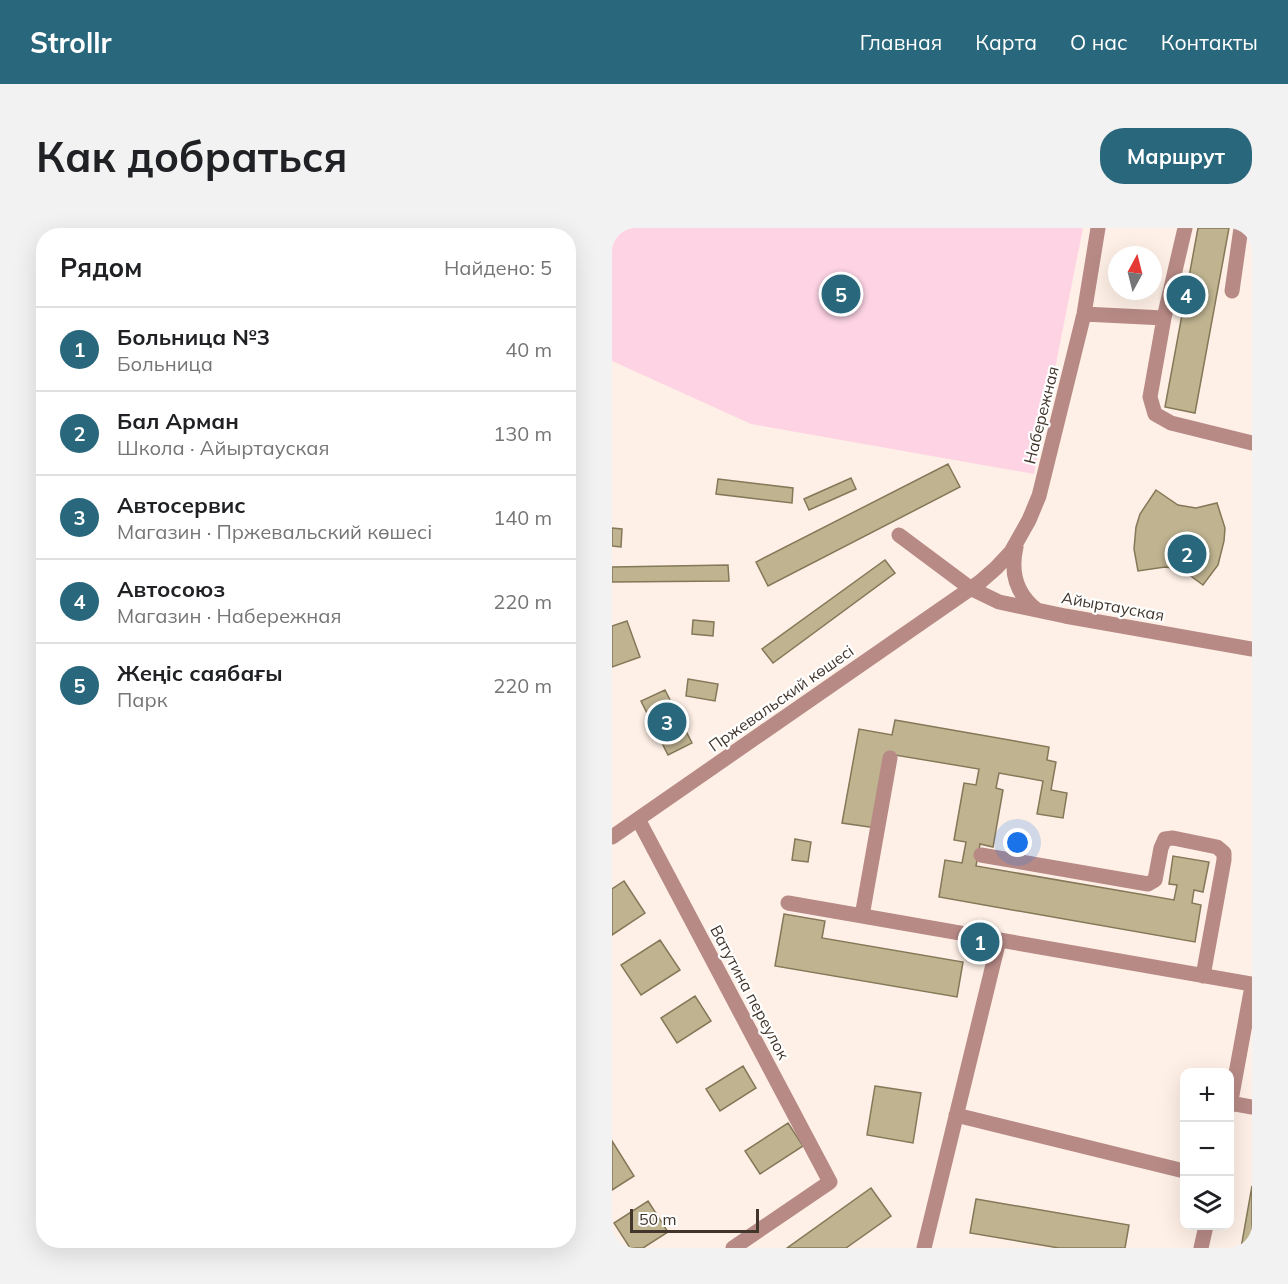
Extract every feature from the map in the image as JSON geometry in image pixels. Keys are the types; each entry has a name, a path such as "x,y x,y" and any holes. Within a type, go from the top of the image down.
{"street":[{"name":"Набережная","path":"970,588 996,568 1018,541 1044,479 1084,314 1098,228"},
{"path":"1185,228 1164,318 1150,397 1155,414 1171,423 1252,443"},
{"path":"1232,291 1241,228"},
{"path":"1084,314 1164,318"},
{"name":"Айыртауская","path":"899,536 970,588 999,602 1252,649"},
{"path":"1018,541 1014,556 1014,576 1021,595 1037,610"},
{"name":"Пржевальский көшесі","path":"612,837 970,588"},
{"path":"862,916 891,759"},
{"name":"Ватутина переулок","path":"638,819 830,1182 733,1248"},
{"path":"981,855 1148,884 1155,880 1165,839 1173,838 1217,847 1224,853 1224,860 1203,975"},
{"path":"788,903 1252,985 1234,1083"},
{"path":"924,1248 999,940"},
{"path":"1234,1105 1252,1107"},
{"path":"956,1115 1180,1170"},
{"path":"1202,1248 1205,1230"}],"shaded area":[{"path":"612,228 1083,228 1034,474 751,424 612,361"}],"building":[{"path":"1198,228 1229,228 1195,413 1165,407"},
{"path":"948,464 960,487 768,586 756,562"},
{"path":"851,478 856,489 809,510 804,499"},
{"path":"718,479 793,488 792,503 716,494"},
{"path":"1156,490 1178,505 1196,508 1217,503 1225,528 1224,541 1218,565 1203,585 1181,569 1165,567 1138,571 1134,549 1136,527 1140,514"},
{"path":"612,528 622,529 621,547 612,546"},
{"path":"885,560 895,573 773,663 762,649"},
{"path":"728,565 729,581 612,582 612,567"},
{"path":"693,620 714,622 713,636 692,634"},
{"path":"627,621 640,657 612,667 612,626"},
{"path":"688,679 718,684 715,701 686,696"},
{"path":"665,690 692,743 668,755 641,701"},
{"path":"895,720 1049,747 1047,760 1056,762 1051,790 1067,793 1063,818 1037,814 1043,781 999,773 996,788 1003,790 993,847 980,844 976,866 1174,900 1177,885 1169,884 1173,856 1209,862 1203,892 1194,890 1192,903 1201,905 1195,942 939,897 945,860 962,863 966,842 954,840 964,783 976,785 979,769 889,754 876,828 842,823 859,729 892,735"},
{"path":"795,839 811,842 808,862 792,860"},
{"path":"624,881 645,913 612,935 612,889"},
{"path":"784,914 825,921 822,938 963,962 957,997 775,966"},
{"path":"660,940 680,970 641,995 621,965"},
{"path":"695,996 711,1021 677,1043 661,1018"},
{"path":"743,1066 756,1088 720,1111 706,1089"},
{"path":"875,1086 921,1093 913,1143 867,1135"},
{"path":"788,1123 803,1146 760,1174 745,1151"},
{"path":"612,1141 634,1176 612,1190"},
{"path":"1252,1186 1252,1248 1241,1248"},
{"path":"871,1188 891,1216 846,1248 787,1248"},
{"path":"976,1199 1129,1225 1125,1248 1059,1248 970,1233"},
{"path":"648,1201 668,1232 643,1248 630,1248 614,1223"}],"place":[{"name":"Жеңіс саябағы","path":"841,294"},
{"name":"Автосоюз","path":"1186,295"},
{"name":"Бал Арман","path":"1187,554"},
{"name":"Автосервис","path":"667,722"},
{"name":"Больница №3","path":"980,942"}]}
